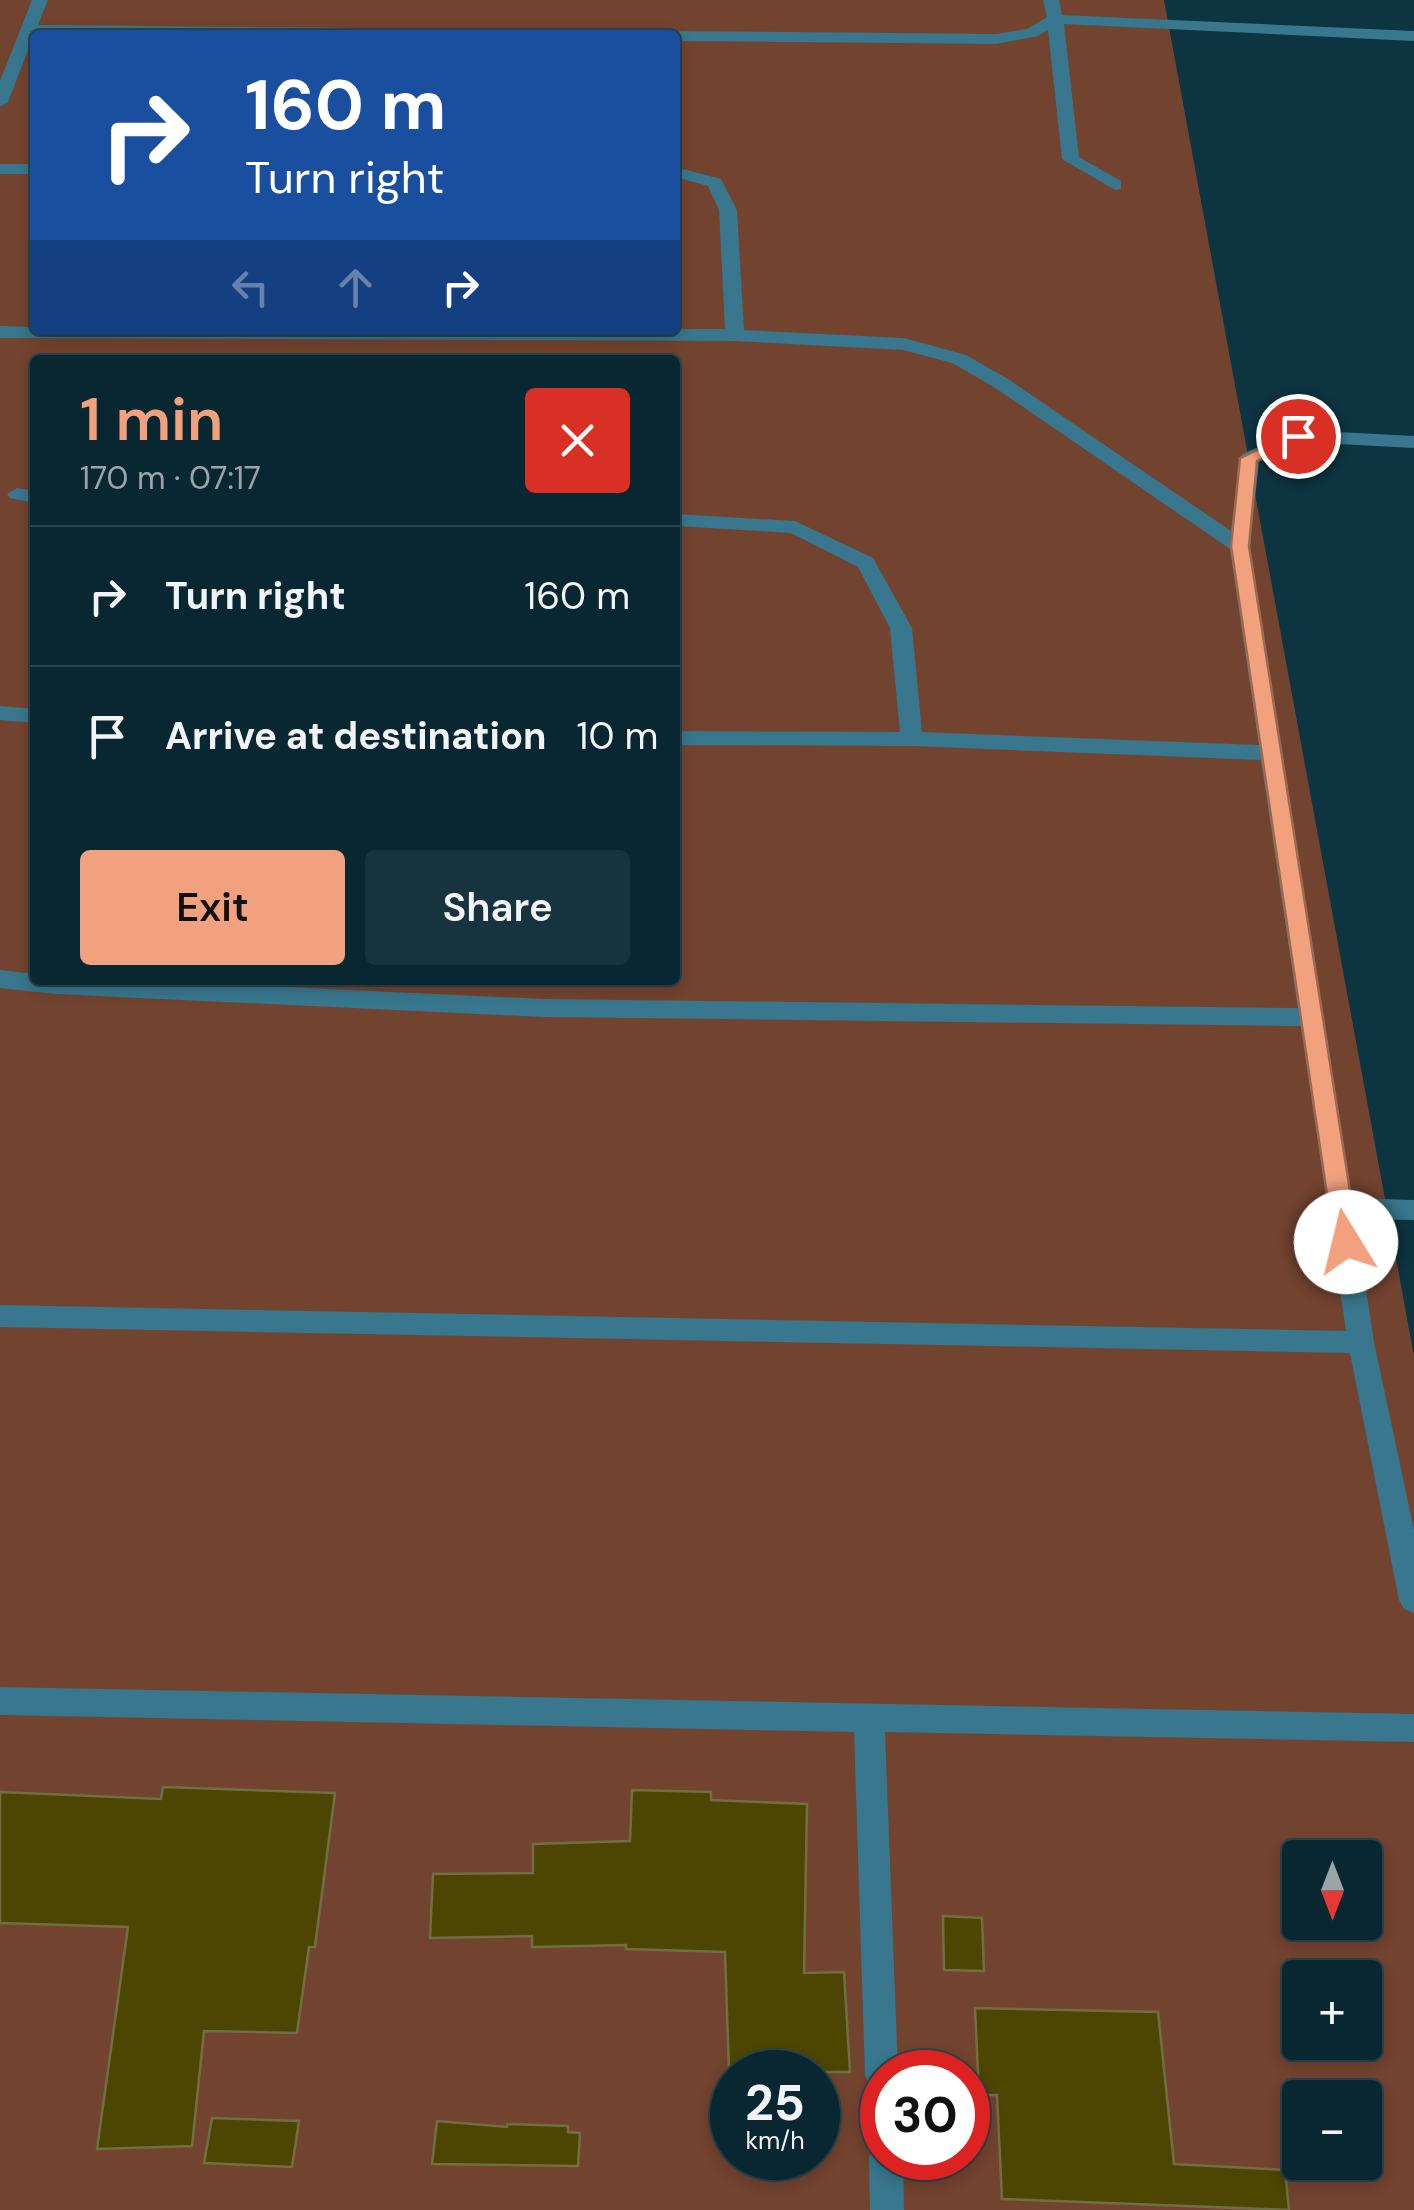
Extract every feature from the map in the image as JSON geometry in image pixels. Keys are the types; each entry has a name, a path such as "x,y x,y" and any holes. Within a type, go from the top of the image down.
{"street":[{"path":"0,102 40,0"},
{"path":"1051,0 1070,159 1115,185"},
{"path":"1130,0 1133,21"},
{"path":"680,36 996,39 1032,33 1055,20 1414,36"},
{"path":"0,170 30,170"},
{"path":"680,173 715,183 728,210 735,335"},
{"path":"0,332 30,333"},
{"path":"97,335 290,341 735,335 904,344 959,359 1001,383 1240,546"},
{"path":"1414,442 1298,436 1249,458 1240,546 1361,1342 1414,1600"},
{"path":"680,520 794,527 866,564 902,628 912,739"},
{"path":"1,715 30,716"},
{"path":"680,738 912,739 1273,753"},
{"path":"0,979 30,982"},
{"path":"56,985 543,1008 1312,1017"},
{"path":"1341,1208 1414,1210"},
{"path":"0,1316 1361,1342"},
{"path":"0,1701 1414,1728"},
{"path":"870,1718 881,2050"},
{"path":"887,2180 888,2210"}],"shaded area":[{"path":"0,0 1164,0 1414,1356 1414,2210 0,2210"}],"building":[{"path":"163,1787 335,1793 315,1947 309,1947 297,2033 204,2031 192,2146 97,2149 128,1927 0,1923 0,1792 161,1799"},
{"path":"632,1790 711,1792 711,1800 807,1804 804,1973 844,1972 850,2072 840,2072 840,2050 728,2050 725,1952 626,1949 626,1945 532,1947 532,1936 430,1938 433,1874 533,1873 533,1844 630,1841"},
{"path":"943,1916 982,1918 984,1971 944,1970"},
{"path":"975,2008 1158,2012 1174,2164 1282,2170 1289,2210 1002,2199 997,2095 990,2095 990,2050 977,2050"},
{"path":"212,2118 299,2121 292,2167 204,2163"},
{"path":"437,2121 507,2127 568,2126 568,2132 580,2133 578,2166 432,2164"}],"route":[{"path":"1298,436 1249,458 1240,546 1346,1242"}]}
